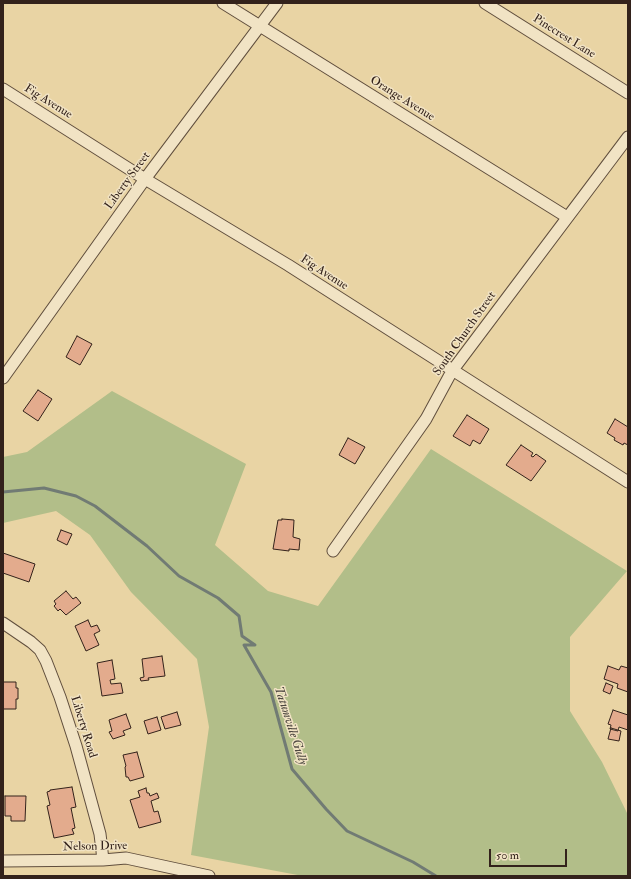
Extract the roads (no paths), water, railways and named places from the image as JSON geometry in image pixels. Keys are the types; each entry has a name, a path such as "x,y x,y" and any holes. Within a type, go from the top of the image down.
{"street":[{"name":"Orange Avenue","path":"223,3 567,217"},
{"name":"Liberty Street","path":"3,378 145,179 277,3"},
{"name":"Pinecrest Lane","path":"485,3 628,93"},
{"name":"Fig Avenue","path":"3,89 145,179 288,265 628,482"},
{"name":"South Church Street","path":"333,551 426,419 452,371 628,137"},
{"name":"Liberty Road","path":"3,623 31,642 40,650 46,661 60,697 78,754 100,834 102,860"},
{"name":"Nelson Drive","path":"3,861 102,860 126,858 209,876"}],"waterway":[{"name":"Tatumville Gully","path":"3,492 44,488 76,496 95,506 147,546 179,576 218,598 239,616 242,636 255,645 244,645 271,692 292,769 347,831 413,862 436,876"}]}
